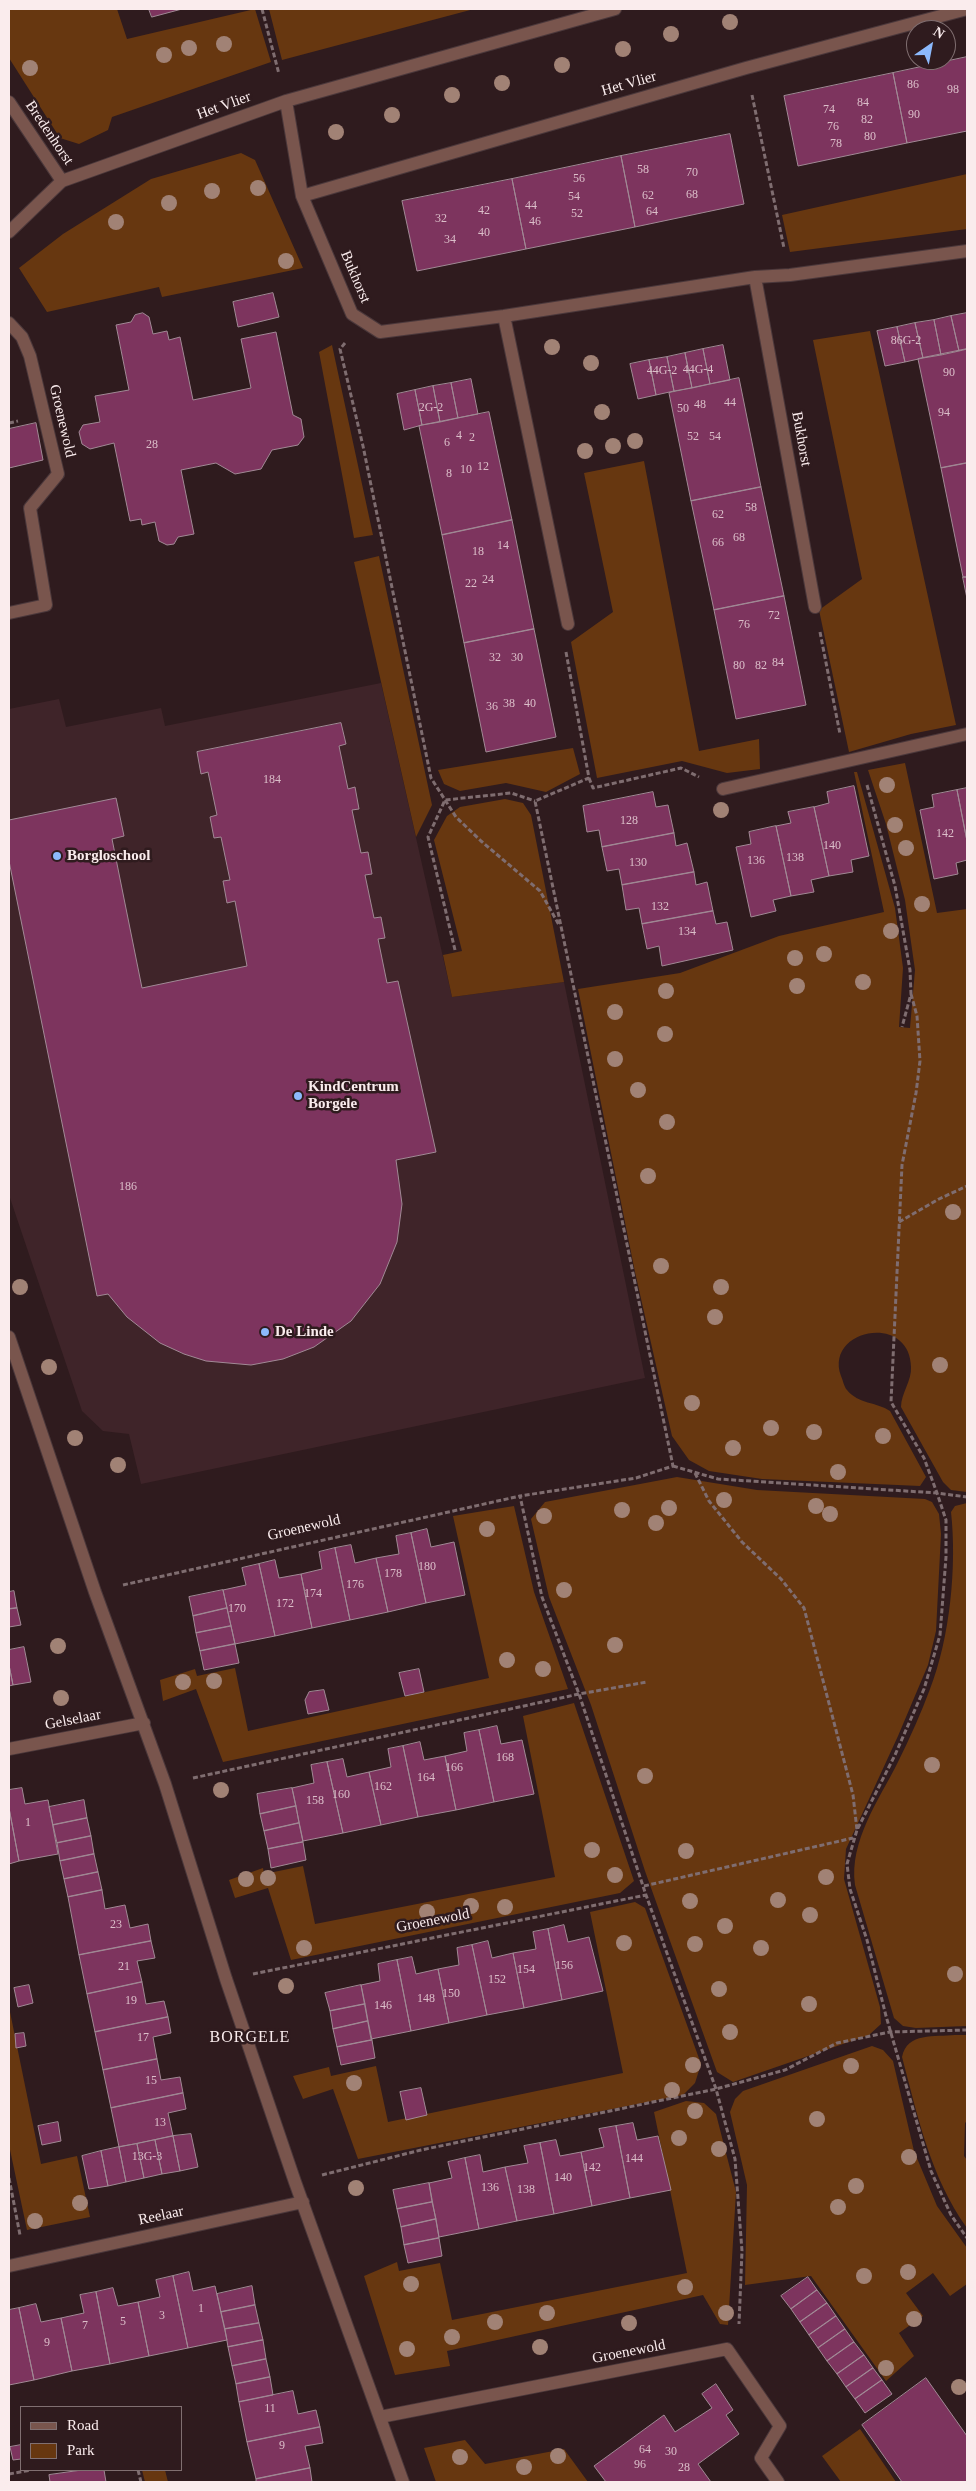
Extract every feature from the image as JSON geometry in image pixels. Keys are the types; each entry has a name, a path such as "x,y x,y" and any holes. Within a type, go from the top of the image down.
{"street":[{"name":"Het Vlier","path":"9,232 62,181 286,102 571,14 614,9"},
{"name":"Het Vlier","path":"302,196 746,68 967,9"},
{"name":"Bredenhorst","path":"9,102 62,181"},
{"name":"Bukhorst","path":"286,102 302,196 352,314 380,332 504,316 755,277 790,275 967,251"},
{"name":"Bukhorst","path":"755,277 815,607"},
{"path":"504,316 568,624"},
{"name":"Groenewold","path":"9,322 22,337 30,356 58,474 30,508 46,604 9,613"},
{"path":"723,789 967,734"},
{"path":"9,1337 95,1592 166,1784 226,1979 295,2182 402,2482"},
{"name":"Gelselaar","path":"9,1749 144,1723"},
{"name":"Reelaar","path":"9,2266 303,2202"},
{"path":"727,2349 780,2426 761,2458 778,2482"},
{"name":"Groenewold","path":"380,2416 727,2349"}],"path":[{"path":"262,9 286,102"},
{"path":"746,68 790,275"},
{"path":"362,321 340,349 363,446 431,778 456,817 481,842 540,891 561,928"},
{"path":"815,607 845,762"},
{"path":"568,624 565,647 589,778 593,788 680,768 723,789"},
{"path":"860,758 896,886 910,970 911,994 917,1016 920,1061 916,1093 902,1165 891,1402 924,1458 937,1493 946,1520 946,1557 940,1635 924,1689 895,1755 857,1830 847,1864 850,1889 867,1940 890,2032 931,2170 951,2215 967,2238"},
{"path":"445,800 511,793 535,801 589,778"},
{"path":"445,800 428,837 455,950"},
{"path":"535,801 673,1466 718,1479 937,1493 967,1497"},
{"path":"902,1028 911,994"},
{"path":"899,1222 939,1199 967,1186"},
{"name":"Groenewold","path":"95,1592 520,1496 636,1478 673,1466"},
{"path":"696,1473 709,1501 742,1542 781,1579 804,1608 853,1795 857,1830"},
{"path":"520,1496 542,1597 579,1694 646,1895 716,2089 735,2159 742,2251 738,2336 727,2349"},
{"path":"166,1784 579,1694 647,1682"},
{"path":"644,1886 854,1838"},
{"name":"Groenewold","path":"226,1979 646,1895"},
{"path":"295,2182 421,2150 716,2089 785,2070 837,2043 890,2032 967,2030"},
{"path":"9,2178 26,2262"},
{"path":"9,2474 26,2471"}],"shaded area":[{"name":"KindCentrum Borgele","path":"381,683 452,997 564,982 645,1378 141,1484 129,1434 103,1431 82,1411 9,1195 9,709 59,699 66,727 161,708 165,726"}],"green space":[{"path":"9,9 117,9 127,39 255,9 271,62 112,117 108,130 79,144 60,138 9,58"},
{"path":"269,9 474,9 282,60"},
{"path":"241,153 255,160 303,268 162,297 159,287 47,312 19,268 63,234 151,179"},
{"path":"967,174 967,229 790,252 782,215"},
{"path":"870,331 956,725 911,734 849,752 819,610 862,579 813,340"},
{"path":"332,345 373,535 354,538 319,352"},
{"path":"644,461 699,751 759,739 760,769 727,773 682,761 597,778 571,642 613,612 584,473"},
{"path":"379,556 432,805 416,837 354,562"},
{"path":"573,748 580,774 546,792 506,783 460,791 444,784 438,770"},
{"path":"905,763 937,913 967,909 967,1492 951,1490 943,1482 901,1407 911,1367 907,1350 897,1339 884,1333 869,1333 855,1338 845,1347 839,1360 841,1376 846,1389 851,1395 890,1411 926,1477 920,1486 762,1479 709,1471 689,1460 672,1436 635,1272 578,989 680,973 779,936 884,912 854,772 857,772 895,908 903,968 899,1027 910,1028 915,970 905,900 886,824 868,770"},
{"path":"505,799 523,803 531,815 564,982 452,997 443,955 462,951 434,840 447,816 460,807"},
{"path":"677,1477 757,1490 925,1499 932,1502 939,1514 941,1534 936,1631 928,1665 846,1849 844,1879 880,2007 881,2024 869,2035 733,2082 717,2072 645,1871 591,1705 549,1597 531,1519 545,1502"},
{"path":"967,1503 967,2026 916,2028 903,2026 894,2018 855,1885 854,1869 861,1837 867,1821 911,1735 937,1669 943,1647 950,1602 953,1555 951,1512 955,1506"},
{"path":"514,1506 534,1592 568,1689 223,1762 196,1689 163,1701 160,1680 195,1669 197,1676 235,1668 248,1731 489,1678 453,1516"},
{"path":"574,1703 634,1881 620,1893 291,1960 268,1888 235,1898 229,1880 263,1868 264,1874 303,1866 315,1924 555,1877 523,1716"},
{"path":"635,1902 645,1908 701,2064 695,2083 683,2095 358,2159 333,2089 303,2099 293,2076 329,2067 331,2076 376,2066 388,2122 623,2073 590,1912"},
{"path":"9,2007 41,2164 77,2156 90,2217 27,2230 9,2145"},
{"path":"967,2035 967,2121 965,2123 964,2156 967,2160 967,2228 943,2188 934,2167 902,2057 910,2043 923,2037"},
{"path":"872,2046 883,2050 893,2061 914,2151 937,2206 967,2248 967,2284 950,2296 933,2273 906,2293 923,2316 899,2333 914,2356 886,2381 811,2276 745,2285 747,2185 730,2112 735,2099 743,2091"},
{"path":"686,2101 704,2103 716,2114 736,2192 728,2325 720,2324 703,2295 447,2351 450,2366 395,2375 364,2276 397,2262 399,2271 440,2263 452,2320 687,2273 654,2112"},
{"path":"860,2429 896,2482 841,2482 822,2456"},
{"path":"465,2440 485,2464 564,2449 588,2482 436,2482 424,2448"},
{"path":"142,2471 165,2471 168,2482 145,2482"}],"building":[{"path":"149,9 182,9 152,17"},
{"path":"967,57 967,131 907,143 893,73 907,70 956,70 956,59"},
{"path":"893,73 907,143 798,166 784,96"},
{"path":"730,134 744,204 635,227 621,156"},
{"path":"621,156 635,227 526,249 512,179"},
{"path":"512,179 526,249 417,271 402,201"},
{"path":"273,293 279,317 238,327 233,302"},
{"path":"143,313 149,317 153,334 167,331 169,340 180,337 193,400 251,388 241,339 276,332 293,415 301,419 304,437 298,445 272,450 261,469 235,474 216,463 181,470 194,534 178,537 174,544 167,545 159,541 155,522 142,525 141,519 130,521 114,443 90,449 82,444 79,432 83,425 100,422 95,396 129,390 116,325 131,322 135,315"},
{"path":"967,313 967,349 959,351 951,316"},
{"path":"951,316 959,351 941,355 934,320"},
{"path":"934,320 941,355 923,358 915,323"},
{"path":"915,323 923,358 905,362 897,327"},
{"path":"897,327 905,362 885,366 877,331"},
{"path":"723,345 730,380 710,384 703,349"},
{"path":"703,349 710,384 692,388 685,353"},
{"path":"967,349 967,463 941,468 918,359"},
{"path":"685,353 692,388 674,391 667,357"},
{"path":"667,357 674,391 656,395 649,360"},
{"path":"649,360 656,395 638,399 630,364"},
{"path":"739,378 761,487 691,501 669,393"},
{"path":"471,379 478,414 458,418 451,383"},
{"path":"451,383 458,418 440,422 433,386"},
{"path":"433,386 440,422 422,425 415,390"},
{"path":"415,390 422,425 404,430 397,394"},
{"path":"489,412 512,520 442,535 419,426"},
{"path":"36,423 43,460 9,468 9,429"},
{"path":"967,463 967,577 963,577 941,468"},
{"path":"761,487 784,596 714,610 691,501"},
{"path":"512,520 534,629 464,643 442,535"},
{"path":"963,577 967,577 967,598"},
{"path":"784,596 806,705 736,719 714,610"},
{"path":"534,629 556,737 486,752 464,643"},
{"path":"341,723 346,744 339,746 348,789 355,787 359,809 352,810 361,853 368,852 372,874 365,875 374,918 381,917 385,938 378,939 387,983 398,981 436,1152 396,1160 402,1204 397,1242 380,1284 351,1321 314,1347 283,1359 251,1365 206,1361 160,1343 127,1317 108,1294 97,1296 9,861 9,820 116,798 124,836 112,839 142,988 247,966 235,901 227,903 223,881 230,880 221,837 214,838 210,817 217,815 208,772 201,774 197,752"},
{"path":"854,786 869,856 851,860 853,872 829,876 814,807 829,803 827,792"},
{"path":"967,788 967,841 957,790"},
{"path":"957,790 967,841 967,860 956,863 958,874 934,879 920,810 934,807 932,795"},
{"path":"653,792 656,807 668,805 674,833 602,847 599,830 587,832 583,806"},
{"path":"814,807 829,876 811,880 814,892 791,896 776,826 791,823 788,812"},
{"path":"776,826 791,896 773,900 776,911 751,917 736,847 751,844 749,832"},
{"path":"674,833 676,846 687,843 694,872 622,885 619,869 607,871 602,847"},
{"path":"694,872 696,885 707,882 713,911 642,924 639,908 626,910 622,885"},
{"path":"713,911 716,924 727,922 733,950 662,966 659,946 647,949 642,924"},
{"path":"427,1529 431,1547 454,1542 465,1595 426,1603 411,1533"},
{"path":"411,1533 426,1603 388,1612 376,1558 399,1554 396,1536"},
{"path":"351,1545 355,1563 376,1558 388,1612 350,1620 335,1548"},
{"path":"335,1548 350,1620 312,1628 301,1574 322,1569 319,1552"},
{"path":"275,1560 279,1578 301,1574 312,1628 275,1636 259,1564"},
{"path":"259,1564 275,1636 235,1644 223,1590 246,1585 242,1568"},
{"path":"223,1590 227,1608 193,1616 189,1597"},
{"path":"14,1591 17,1608 9,1609 9,1592"},
{"path":"17,1608 21,1625 9,1627 9,1609"},
{"path":"227,1608 231,1626 196,1633 193,1616"},
{"path":"231,1626 235,1644 200,1651 196,1633"},
{"path":"235,1644 239,1663 204,1670 200,1651"},
{"path":"24,1647 31,1682 13,1685 9,1665 9,1650"},
{"path":"9,1665 13,1685 9,1686"},
{"path":"419,1669 424,1692 405,1696 399,1673"},
{"path":"324,1690 329,1710 308,1714 305,1700 309,1692"},
{"path":"497,1726 501,1744 522,1740 534,1794 494,1802 479,1730"},
{"path":"479,1730 494,1802 456,1810 445,1756 467,1751 464,1733"},
{"path":"420,1742 424,1760 445,1756 456,1810 418,1817 403,1746"},
{"path":"403,1746 418,1817 381,1825 369,1772 391,1767 388,1749"},
{"path":"343,1759 347,1777 369,1772 381,1825 343,1833 327,1762"},
{"path":"327,1762 343,1833 303,1841 292,1788 314,1783 311,1765"},
{"path":"22,1788 25,1804 48,1800 58,1854 19,1861 9,1808 9,1790"},
{"path":"292,1788 296,1806 260,1814 257,1794"},
{"path":"84,1800 87,1818 53,1825 49,1807"},
{"path":"296,1806 299,1823 264,1831 260,1814"},
{"path":"9,1808 19,1861 9,1864"},
{"path":"87,1818 91,1836 57,1843 53,1825"},
{"path":"299,1823 303,1842 268,1849 264,1831"},
{"path":"91,1836 94,1854 60,1861 57,1843"},
{"path":"303,1842 306,1860 271,1868 268,1849"},
{"path":"94,1854 98,1872 64,1879 60,1861"},
{"path":"98,1872 102,1890 68,1897 64,1879"},
{"path":"102,1890 105,1909 125,1905 130,1928 148,1924 151,1941 79,1955 68,1897"},
{"path":"564,1925 568,1942 589,1937 603,1991 562,2000 548,1929"},
{"path":"548,1929 562,2000 524,2008 513,1953 536,1949 533,1932"},
{"path":"151,1941 155,1958 137,1961 142,1982 87,1994 79,1955"},
{"path":"488,1941 492,1958 513,1953 524,2008 487,2015 472,1945"},
{"path":"472,1945 487,2015 449,2023 438,1969 459,1965 457,1948"},
{"path":"412,1957 416,1974 438,1969 449,2023 411,2031 397,1960"},
{"path":"397,1960 411,2031 371,2039 361,1985 380,1981 378,1964"},
{"path":"142,1982 146,2004 164,2001 168,2017 95,2032 87,1994"},
{"path":"29,1985 33,2003 18,2007 14,1988"},
{"path":"361,1985 365,2004 330,2011 325,1993"},
{"path":"365,2004 368,2021 333,2029 330,2011"},
{"path":"168,2017 171,2033 153,2037 157,2059 103,2070 95,2032"},
{"path":"368,2021 372,2040 337,2047 333,2029"},
{"path":"24,2033 26,2046 16,2048 15,2034"},
{"path":"372,2040 375,2058 341,2065 337,2047"},
{"path":"157,2059 161,2080 180,2077 183,2093 111,2108 103,2070"},
{"path":"421,2088 427,2115 406,2120 400,2092"},
{"path":"183,2093 186,2109 168,2113 173,2136 119,2147 111,2108"},
{"path":"58,2122 61,2141 42,2145 38,2126"},
{"path":"633,2123 637,2140 658,2136 671,2190 630,2198 616,2126"},
{"path":"616,2126 630,2198 592,2206 581,2152 604,2147 599,2129"},
{"path":"191,2134 198,2167 180,2171 173,2136"},
{"path":"173,2136 180,2171 162,2174 155,2140"},
{"path":"155,2140 162,2174 144,2178 137,2144"},
{"path":"556,2140 560,2156 581,2152 592,2206 554,2214 540,2143"},
{"path":"540,2143 554,2214 517,2221 505,2167 528,2163 524,2146"},
{"path":"137,2144 144,2178 126,2182 119,2147"},
{"path":"119,2147 126,2182 108,2186 101,2151"},
{"path":"101,2151 108,2186 89,2189 82,2156"},
{"path":"480,2155 483,2172 505,2167 517,2221 479,2229 465,2158"},
{"path":"465,2158 479,2229 439,2237 429,2183 452,2178 448,2162"},
{"path":"429,2183 432,2202 397,2209 393,2190"},
{"path":"432,2202 436,2219 401,2227 397,2209"},
{"path":"436,2219 439,2238 404,2245 401,2227"},
{"path":"439,2238 442,2256 408,2263 404,2245"},
{"path":"189,2272 193,2291 215,2286 227,2340 188,2348 173,2276"},
{"path":"173,2276 188,2348 149,2356 138,2302 160,2297 156,2280"},
{"path":"808,2277 817,2290 791,2309 781,2296"},
{"path":"252,2286 255,2305 221,2312 217,2294"},
{"path":"113,2288 118,2306 138,2302 149,2356 110,2364 96,2292"},
{"path":"817,2290 827,2303 800,2322 791,2309"},
{"path":"96,2292 110,2364 72,2371 61,2318 84,2313 80,2295"},
{"path":"827,2303 836,2316 809,2335 800,2322"},
{"path":"36,2304 41,2322 61,2318 72,2371 34,2380 19,2308"},
{"path":"255,2305 259,2323 225,2329 221,2312"},
{"path":"19,2308 34,2380 9,2385 9,2310"},
{"path":"836,2316 845,2329 818,2348 809,2335"},
{"path":"259,2323 263,2340 228,2347 225,2329"},
{"path":"845,2329 854,2342 827,2361 818,2348"},
{"path":"263,2340 266,2359 232,2366 228,2347"},
{"path":"854,2342 864,2355 837,2374 827,2361"},
{"path":"864,2355 873,2368 846,2387 837,2374"},
{"path":"266,2359 270,2377 236,2384 232,2366"},
{"path":"873,2368 882,2380 855,2399 846,2387"},
{"path":"270,2377 273,2395 239,2402 236,2384"},
{"path":"926,2378 967,2436 967,2482 902,2482 862,2425"},
{"path":"882,2380 892,2394 865,2413 855,2399"},
{"path":"716,2384 733,2410 726,2415 739,2434 698,2464 711,2482 606,2482 594,2466 664,2415 675,2432 712,2408 702,2394"},
{"path":"293,2391 298,2414 316,2410 320,2427 247,2442 239,2402"},
{"path":"320,2427 323,2443 305,2446 310,2468 256,2479 247,2442"},
{"path":"20,2445 20,2459 13,2460 10,2447"},
{"path":"310,2468 312,2482 256,2482 256,2479"},
{"path":"75,2471 104,2471 106,2482 50,2482 49,2475"}],"place":[{"name":"Borgloschool","path":"57,856"},
{"name":"KindCentrum Borgele","path":"298,1096"},
{"name":"De Linde","path":"265,1332"}],"district":[{"name":"BORGELE","path":"250,2038"}]}
